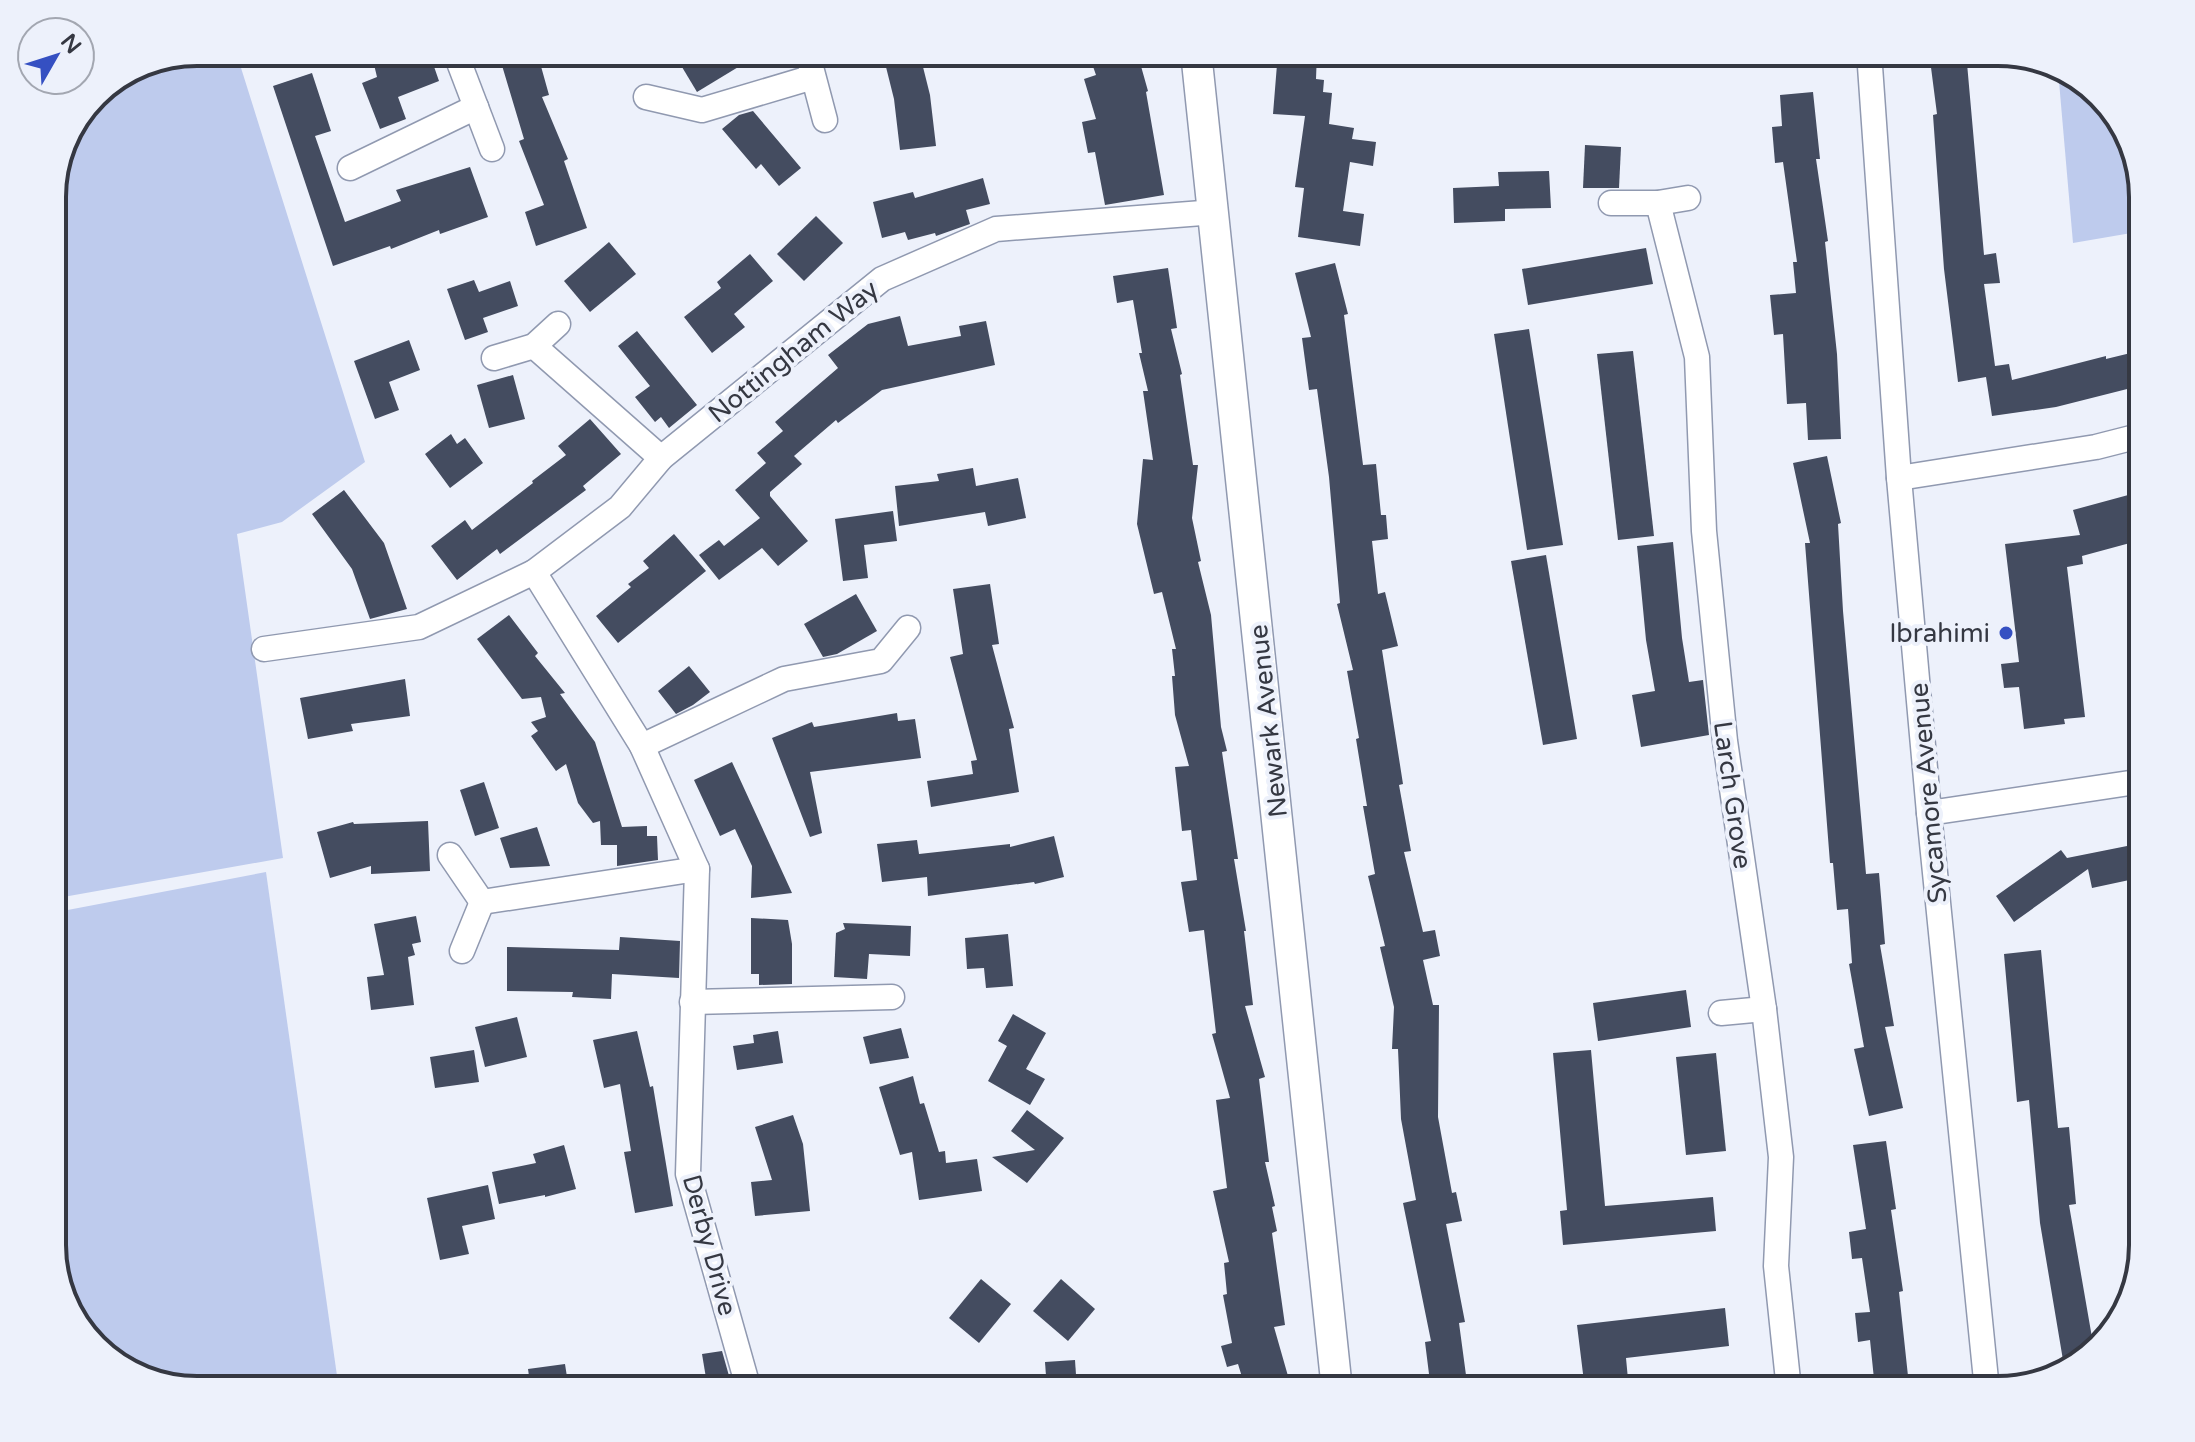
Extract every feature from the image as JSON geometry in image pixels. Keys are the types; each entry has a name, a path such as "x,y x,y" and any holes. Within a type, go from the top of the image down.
{"street":[{"path":"460,66 492,149"},
{"path":"810,66 825,120"},
{"name":"Newark Avenue","path":"1198,66 1336,1376"},
{"name":"Sycamore Avenue","path":"1870,66 1899,478 1986,1376"},
{"path":"646,97 702,110 813,77"},
{"path":"350,168 476,107"},
{"path":"1611,203 1658,203 1688,198"},
{"name":"Larch Grove","path":"1658,203 1697,357 1704,531 1725,741 1764,1009 1781,1157 1776,1266 1788,1376"},
{"name":"Nottingham Way","path":"264,649 419,627 534,572 620,507 661,458 882,279 996,229 1215,212"},
{"path":"494,358 534,346 558,324"},
{"path":"534,346 661,458"},
{"path":"1899,478 2096,447 2129,439"},
{"name":"Derby Drive","path":"534,572 642,746 697,869 688,1174 745,1376"},
{"path":"642,746 784,679 881,661 908,628"},
{"path":"1929,813 2129,783"},
{"path":"450,855 482,902"},
{"path":"482,902 697,869"},
{"path":"462,951 482,902"},
{"path":"692,1002 892,997"},
{"path":"1721,1013 1764,1009"}],"shaded area":[{"path":"197,66 240,66 365,462 282,522 237,534 283,858 66,897 66,188 76,147 88,124 104,104 124,88 147,76"},
{"path":"2059,82 2091,104 2102,117 2119,147 2128,180 2129,233 2073,243"},
{"path":"266,872 337,1376 197,1376 163,1372 124,1354 104,1338 84,1310 70,1279 66,1254 66,910"}],"building":[{"path":"374,66 434,66 439,81 398,97 406,119 380,129 362,83 377,77"},
{"path":"502,66 541,66 549,95 542,97 568,159 564,161 587,228 536,246 525,212 544,205 519,141 524,139"},
{"path":"681,66 740,66 697,92"},
{"path":"886,66 923,66 930,95 936,146 900,150 894,99"},
{"path":"1093,66 1141,66 1148,91 1164,195 1105,205 1095,152 1088,153 1082,122 1096,119 1084,79 1096,75"},
{"path":"1277,66 1316,66 1316,79 1324,80 1323,92 1332,93 1329,124 1354,128 1352,139 1376,142 1373,166 1350,162 1343,211 1364,214 1360,246 1298,237 1304,188 1295,187 1305,116 1273,114"},
{"path":"1931,66 1967,66 1984,255 1996,253 2000,283 1984,284 1995,366 2009,364 2012,380 2106,356 2106,359 2129,353 2129,389 2056,407 1992,416 1986,377 1958,382 1944,269 1933,115 1937,114"},
{"path":"312,73 331,131 315,136 345,222 401,201 396,190 470,167 488,217 333,266 273,86"},
{"path":"1813,92 1820,159 1816,159 1828,241 1825,242 1837,354 1841,439 1808,440 1806,403 1787,404 1783,334 1774,335 1770,295 1796,293 1793,262 1797,262 1783,162 1775,163 1772,127 1782,126 1780,95"},
{"path":"753,111 801,168 779,186 761,164 756,169 722,129 739,115"},
{"path":"1585,145 1621,147 1619,188 1583,188"},
{"path":"1549,171 1551,208 1505,209 1505,221 1454,223 1453,188 1499,186 1498,172"},
{"path":"983,178 990,204 966,210 970,224 936,236 935,233 908,240 905,232 882,238 873,202 913,192 915,198"},
{"path":"816,216 843,243 804,281 777,254"},
{"path":"609,242 636,274 590,312 564,281"},
{"path":"1646,248 1653,284 1528,305 1522,269"},
{"path":"750,254 773,281 734,314 745,327 712,353 684,317 721,288 717,282"},
{"path":"1335,263 1348,314 1344,315 1363,465 1376,464 1381,515 1386,515 1388,539 1372,541 1378,594 1385,592 1398,646 1382,650 1403,784 1399,785 1411,851 1404,852 1423,932 1435,930 1440,956 1423,960 1433,1005 1439,1005 1438,1117 1452,1193 1456,1192 1462,1221 1446,1224 1465,1322 1459,1323 1466,1376 1429,1376 1425,1342 1431,1341 1403,1203 1416,1200 1401,1119 1398,1049 1392,1049 1394,1007 1380,947 1385,946 1368,876 1375,874 1363,806 1367,806 1356,739 1359,738 1347,671 1353,670 1337,604 1340,603 1329,477 1317,389 1309,390 1302,338 1311,337 1295,273"},
{"path":"1168,268 1177,328 1171,329 1182,374 1193,465 1198,465 1192,518 1201,561 1198,562 1211,615 1221,727 1227,751 1222,752 1238,859 1234,859 1246,931 1253,1005 1245,1006 1265,1077 1259,1079 1269,1162 1265,1162 1275,1206 1272,1207 1277,1231 1272,1233 1285,1325 1274,1327 1288,1376 1242,1376 1238,1364 1227,1367 1221,1346 1232,1343 1223,1295 1227,1294 1224,1263 1229,1262 1213,1191 1227,1188 1216,1100 1230,1098 1212,1034 1216,1033 1204,930 1189,932 1181,882 1197,880 1191,830 1182,831 1175,767 1189,766 1175,715 1172,649 1176,649 1162,592 1154,594 1137,524 1143,459 1153,460 1143,391 1148,391 1139,353 1142,353 1133,300 1117,303 1113,276"},
{"path":"474,280 479,292 510,281 518,306 483,318 488,332 465,340 447,289"},
{"path":"900,316 908,346 961,336 959,326 986,321 995,365 882,390 838,423 836,420 794,456 802,464 770,492 770,496 808,541 778,566 762,548 719,580 699,555 719,540 724,546 760,518 735,490 766,463 757,453 783,431 775,422 838,368 828,355 868,324"},
{"path":"1529,329 1563,545 1527,550 1494,334"},
{"path":"637,331 697,405 669,428 661,417 655,422 635,397 650,386 618,346"},
{"path":"409,340 420,370 389,382 399,410 375,419 354,361"},
{"path":"1633,351 1654,536 1618,540 1597,354"},
{"path":"513,375 525,419 489,428 477,385"},
{"path":"590,419 621,454 583,486 586,490 500,554 497,549 457,580 431,546 465,520 472,530 533,483 566,455 558,446"},
{"path":"451,434 457,444 465,438 483,463 450,488 425,454"},
{"path":"1827,456 1841,523 1838,524 1843,611 1866,874 1879,873 1885,944 1880,945 1894,1026 1885,1027 1903,1108 1869,1116 1854,1049 1864,1047 1849,964 1852,963 1848,909 1837,910 1833,863 1830,863 1805,543 1810,543 1793,463"},
{"path":"973,468 976,486 1018,478 1026,518 988,526 985,512 899,526 895,486 939,481 937,474"},
{"path":"344,490 384,543 407,609 370,619 352,569 312,514"},
{"path":"2129,495 2129,543 2082,556 2083,564 2067,567 2085,717 2064,719 2065,724 2024,729 2019,687 2004,688 2001,664 2019,662 2005,544 2080,535 2073,510"},
{"path":"893,511 897,541 864,545 868,578 843,581 835,519"},
{"path":"674,534 706,571 618,643 596,616 631,587 628,584 649,568 643,561"},
{"path":"1673,542 1689,682 1703,680 1709,735 1641,747 1632,695 1655,691 1646,640 1637,546"},
{"path":"1546,555 1577,739 1543,745 1511,561"},
{"path":"990,584 999,644 992,645 1014,728 1009,729 1019,792 931,807 927,781 973,774 971,761 977,760 950,657 963,654 953,589"},
{"path":"856,594 877,631 837,654 823,657 804,624"},
{"path":"509,615 538,653 535,656 565,693 560,694 595,742 622,827 647,826 647,836 657,836 658,860 617,866 617,845 601,845 600,821 593,823 578,803 566,764 556,771 531,736 538,731 531,722 546,717 541,697 522,699 477,639"},
{"path":"689,666 710,692 676,714 658,691"},
{"path":"405,679 410,716 351,724 353,731 308,739 300,698"},
{"path":"897,713 898,721 915,719 921,758 810,772 822,833 810,837 772,738 812,722 814,727"},
{"path":"732,762 792,893 751,898 752,866 735,829 720,836 694,780"},
{"path":"484,782 499,828 475,836 460,790"},
{"path":"428,821 430,871 371,874 371,866 330,878 317,832 353,822"},
{"path":"537,827 550,866 510,868 500,838"},
{"path":"1054,836 1064,877 1035,884 928,896 927,877 882,882 877,844 917,840 919,854 1010,844 1010,847"},
{"path":"2127,846 2129,880 2092,888 2088,869 2014,922 1996,896 2061,850 2067,858"},
{"path":"416,916 421,942 412,944 415,955 408,957 414,1005 371,1010 367,977 384,975 374,924"},
{"path":"751,918 788,920 792,944 792,984 759,985 759,974 751,974"},
{"path":"843,923 911,926 910,956 869,954 867,979 834,977 836,933 845,929"},
{"path":"1008,934 1013,986 986,988 984,968 967,969 965,938"},
{"path":"620,937 680,941 679,978 612,974 611,999 572,997 573,992 507,991 507,947 619,950"},
{"path":"2041,950 2058,1128 2069,1127 2076,1204 2069,1205 2092,1335 2063,1358 2040,1223 2029,1100 2017,1102 2004,954"},
{"path":"1686,990 1691,1027 1598,1041 1593,1003"},
{"path":"1013,1014 1046,1033 1026,1069 1045,1079 1030,1105 988,1081 1007,1046 998,1041"},
{"path":"517,1017 527,1057 485,1067 475,1027"},
{"path":"901,1028 909,1058 870,1064 863,1037"},
{"path":"637,1031 650,1087 653,1086 673,1206 635,1213 624,1152 631,1151 620,1084 604,1088 593,1040"},
{"path":"778,1031 783,1063 737,1070 733,1046 754,1043 753,1035"},
{"path":"474,1050 479,1082 435,1088 430,1057"},
{"path":"1591,1050 1605,1206 1713,1197 1716,1231 1563,1245 1560,1211 1567,1210 1553,1053"},
{"path":"1716,1053 1726,1151 1686,1155 1676,1057"},
{"path":"913,1076 920,1104 924,1103 939,1152 945,1151 946,1163 977,1159 982,1191 919,1200 912,1152 900,1155 879,1087"},
{"path":"1027,1110 1064,1138 1027,1183 992,1157 1035,1150 1011,1131"},
{"path":"793,1115 803,1144 810,1211 755,1216 751,1182 772,1180 755,1127"},
{"path":"1886,1141 1896,1209 1891,1210 1903,1291 1899,1292 1908,1376 1874,1376 1870,1340 1858,1342 1855,1313 1870,1312 1862,1258 1852,1259 1849,1232 1866,1229 1853,1145"},
{"path":"564,1145 576,1189 499,1204 492,1172 536,1163 533,1154"},
{"path":"488,1185 495,1219 462,1226 469,1254 440,1260 427,1198"},
{"path":"981,1279 1011,1304 979,1343 949,1318"},
{"path":"1061,1279 1095,1309 1068,1341 1033,1311"},
{"path":"1725,1308 1729,1346 1626,1358 1628,1376 1583,1376 1577,1325"},
{"path":"722,1351 729,1376 706,1376 702,1354"},
{"path":"1075,1360 1076,1376 1046,1376 1045,1362"},
{"path":"565,1364 567,1376 529,1376 528,1369"}],"place":[{"name":"Ibrahimi","path":"2006,633"}]}
